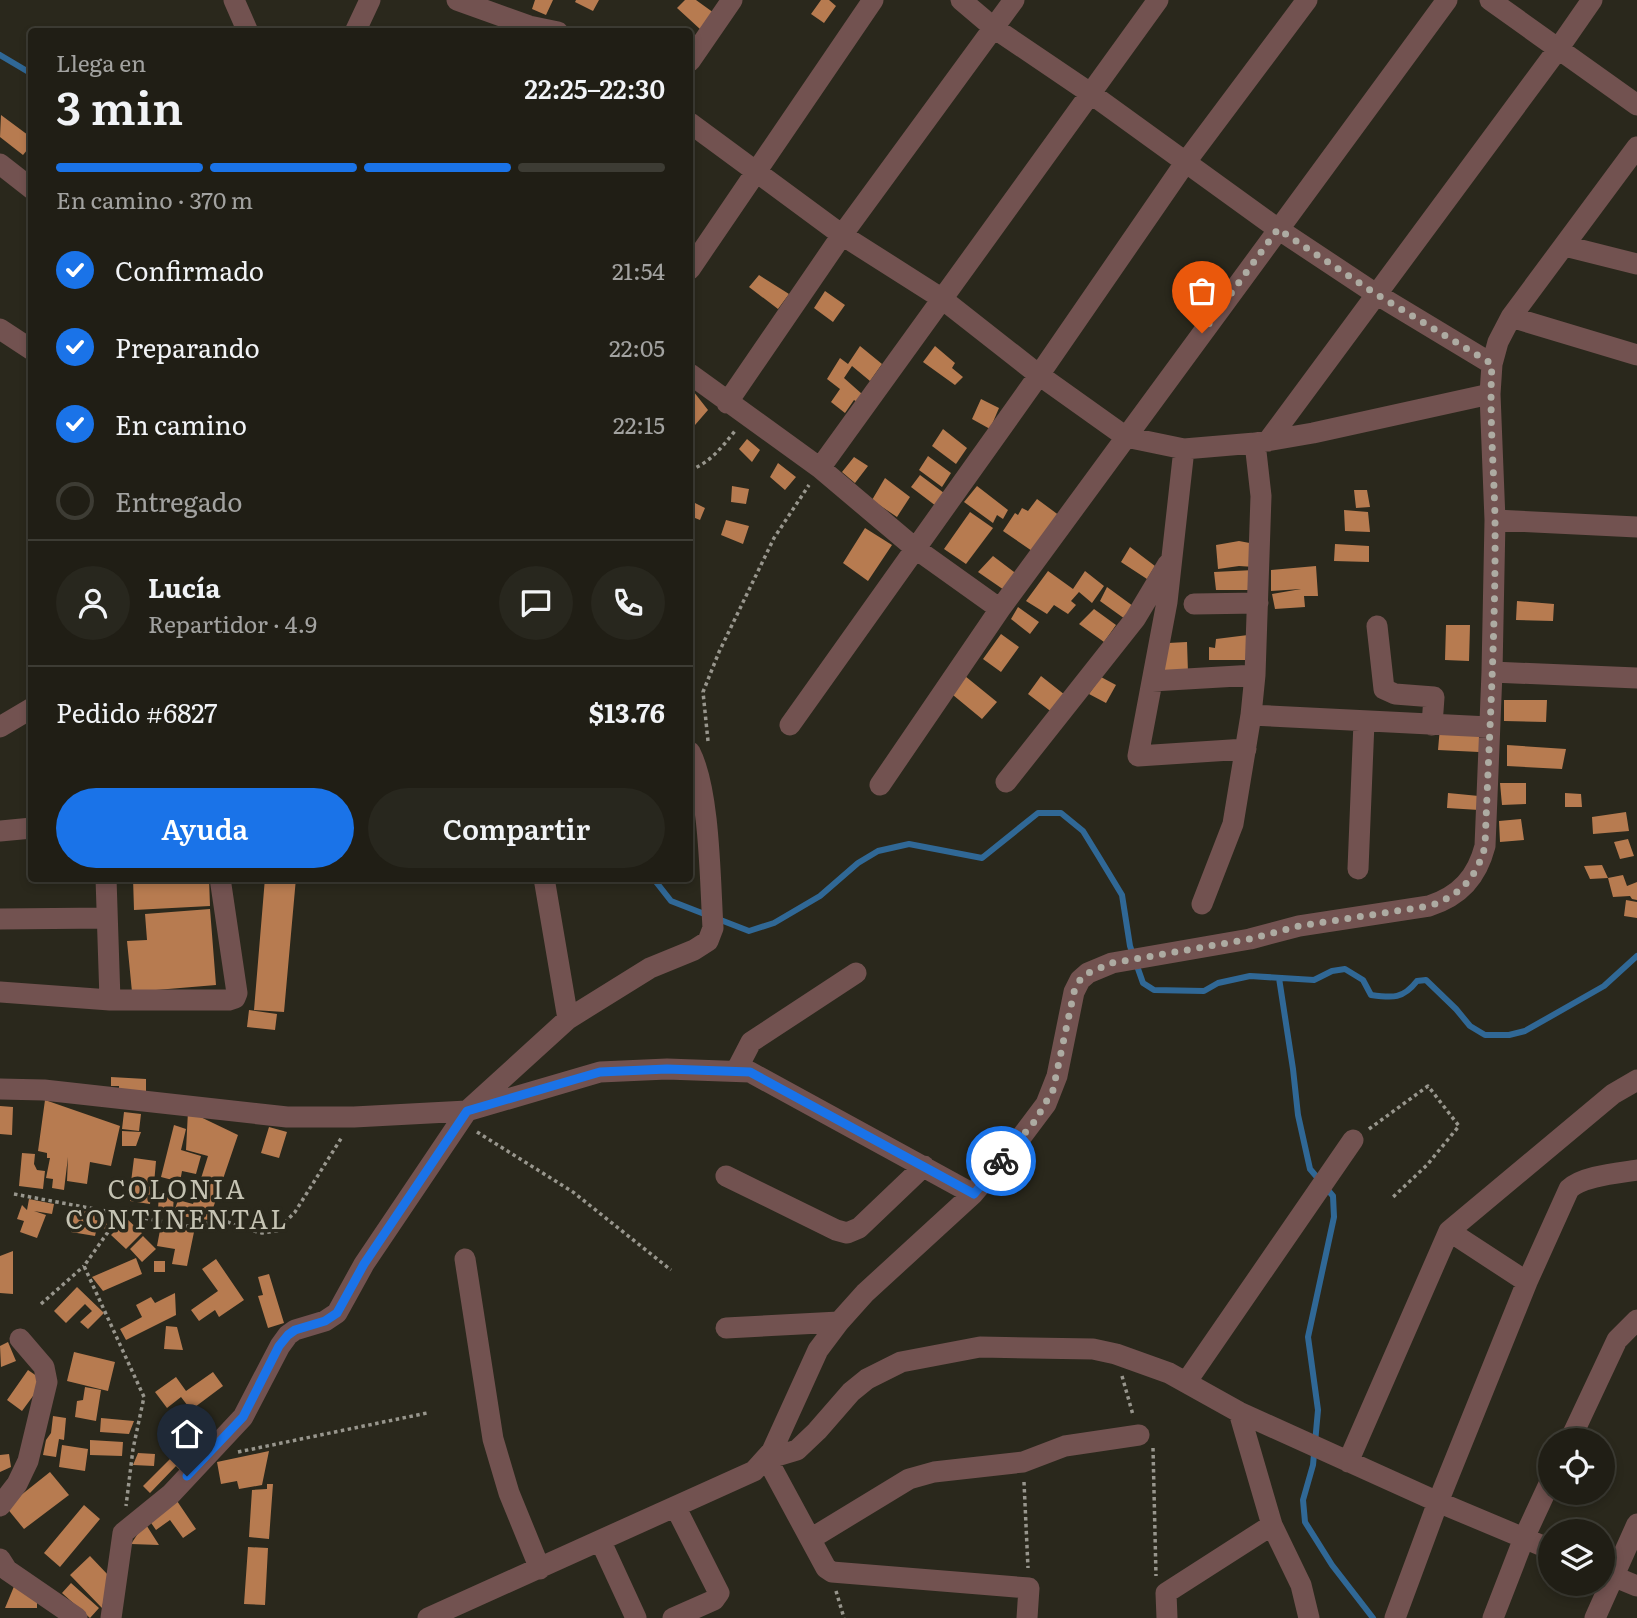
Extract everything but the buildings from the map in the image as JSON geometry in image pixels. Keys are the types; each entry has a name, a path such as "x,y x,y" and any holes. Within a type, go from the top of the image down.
{"street":[{"path":"234,0 246,28"},
{"path":"357,28 370,0"},
{"path":"457,0 539,28"},
{"path":"693,57 732,0"},
{"path":"693,264 873,0"},
{"path":"961,0 994,28 1090,93 1278,229 1376,294 1492,364"},
{"path":"727,403 842,236 1014,0"},
{"path":"820,468 1158,0"},
{"path":"790,725 1039,375 1185,163 1307,0"},
{"path":"880,785 1000,609 1447,0"},
{"path":"1490,0 1637,105"},
{"path":"1202,904 1233,824 1251,715 1258,603 1261,442 1376,294 1592,0"},
{"path":"693,125 842,236 942,298 1039,375 1126,437 1184,449 1261,442 1490,394"},
{"path":"428,1618 676,1508 754,1471 767,1459 818,1350 839,1322 865,1293 974,1194 1046,1104 1057,1076 1074,992 1080,980 1098,968 1112,963 1250,939 1299,926 1429,906 1446,901 1472,879 1485,846 1492,672 1495,520 1490,394 1492,364 1498,342 1511,317 1636,149"},
{"path":"0,164 28,186"},
{"path":"1564,246 1637,264"},
{"path":"1511,317 1637,355"},
{"path":"0,328 28,347"},
{"path":"693,376 820,468 916,549 1000,609"},
{"path":"1184,449 1167,602 1138,756 1246,749"},
{"path":"1495,520 1637,527"},
{"path":"1006,782 1135,619 1172,556"},
{"path":"1194,604 1258,603"},
{"path":"1377,626 1384,689 1395,694 1434,697 1432,725"},
{"path":"1492,672 1637,678"},
{"path":"1152,681 1255,676"},
{"path":"0,727 28,710"},
{"path":"1251,715 1489,727"},
{"path":"1358,869 1364,722"},
{"path":"111,1618 123,1533 171,1494 243,1417 279,1346 288,1335 295,1330 325,1321 337,1313 364,1264 463,1116 518,1062 568,1019 650,968 694,950 708,941 713,928 704,815 696,764 699,750"},
{"path":"0,831 28,828"},
{"path":"106,882 110,1000"},
{"path":"0,992 110,1000 235,998 237,993 221,882"},
{"path":"545,882 568,1019"},
{"path":"0,919 107,918"},
{"path":"736,1071 751,1042 856,973"},
{"path":"0,1089 44,1090 287,1117 463,1116 600,1072 667,1069 750,1072 974,1194"},
{"path":"1342,1459 1449,1231 1613,1094 1637,1080"},
{"path":"1188,1381 1353,1140"},
{"path":"726,1176 847,1233 859,1228 925,1166"},
{"path":"1395,1618 1438,1502 1527,1282 1569,1189 1574,1184 1637,1170"},
{"path":"1449,1231 1527,1282"},
{"path":"466,1259 493,1439 509,1493 540,1569"},
{"path":"1575,1428 1616,1339 1637,1320"},
{"path":"726,1328 839,1322"},
{"path":"0,1506 17,1484 28,1461 47,1382 44,1367 20,1339"},
{"path":"767,1459 797,1450 817,1432 851,1392 867,1379 901,1362 938,1353 990,1346 1071,1348 1116,1354 1188,1381 1239,1412 1538,1544"},
{"path":"1239,1412 1272,1525 1301,1585 1309,1618"},
{"path":"812,1538 909,1479 934,1472 1023,1462 1065,1446 1139,1435"},
{"path":"767,1459 826,1568 832,1572 1029,1588 1027,1618"},
{"path":"1493,1618 1539,1505"},
{"path":"673,1618 714,1600 719,1593 676,1508"},
{"path":"1615,1562 1637,1524"},
{"path":"1167,1618 1166,1593 1272,1525"},
{"path":"601,1542 636,1618"},
{"path":"0,1559 6,1570 77,1618"},
{"path":"1615,1577 1637,1587"},
{"path":"1595,1618 1602,1596"}],"path":[{"path":"693,469 718,452 748,416"},
{"path":"699,750 703,692 719,652 774,538 820,468"},
{"path":"1353,1140 1428,1086 1459,1126 1427,1165 1392,1198"},
{"path":"463,1116 573,1192 671,1270"},
{"path":"13,1194 192,1227 216,1221 262,1233 277,1231 295,1212 354,1117"},
{"path":"41,1304 84,1266 121,1214"},
{"path":"84,1266 144,1397 133,1449 123,1533"},
{"path":"1116,1354 1139,1435 1153,1447 1156,1578 1166,1593"},
{"path":"204,1459 427,1413"},
{"path":"1023,1462 1029,1588"},
{"path":"832,1572 844,1618"}],"waterway":[{"path":"0,55 28,72"},
{"path":"718,919 749,931 774,923 820,896 858,863 878,851 909,844 982,858 1038,813 1061,813 1083,831 1122,895 1130,946 1143,983 1154,990 1204,991 1218,983 1250,976 1314,980 1332,971 1345,969 1363,980 1371,995 1397,996 1417,981 1426,980 1470,1026 1485,1035 1509,1035 1525,1031 1604,986 1637,956"},
{"path":"656,882 671,901 707,915"},
{"path":"1279,978 1298,1115 1310,1169 1333,1196 1334,1217 1308,1337 1318,1410 1313,1465 1303,1500 1305,1522 1332,1565 1373,1618"}],"way so far":[{"path":"1001,1161 1035,1121 1053,1090 1074,992 1080,980 1088,973 1112,963 1250,939 1299,926 1446,901 1472,879 1485,846 1495,520 1490,394 1492,364 1376,294 1278,229 1202,333"}],"district":[{"name":"COLONIA CONTINENTAL","path":"177,1202"}],"route":[{"path":"187,1476 243,1417 279,1346 288,1335 295,1330 325,1321 337,1313 364,1264 467,1111 600,1072 667,1069 750,1072 974,1194 1001,1161"}]}
